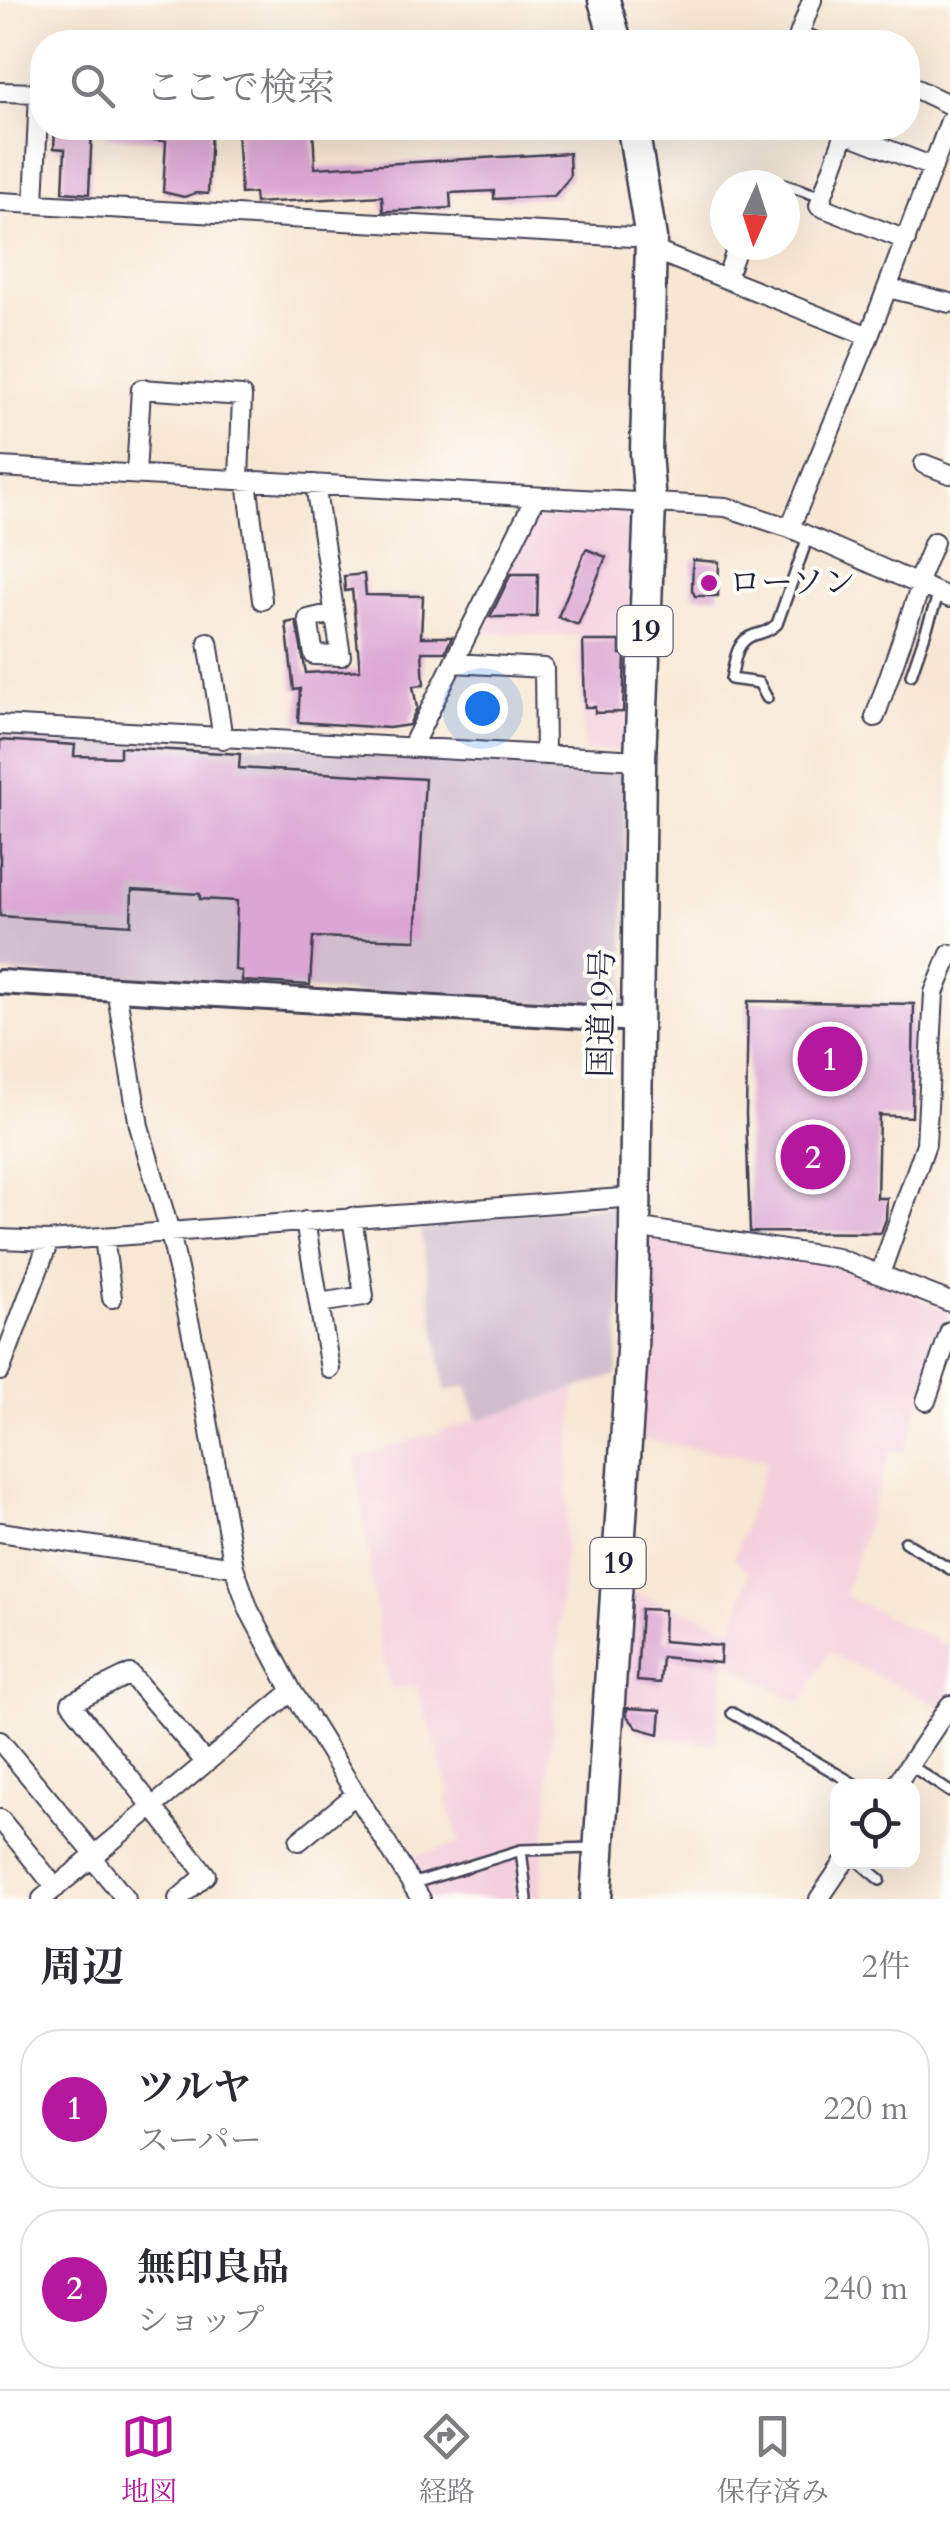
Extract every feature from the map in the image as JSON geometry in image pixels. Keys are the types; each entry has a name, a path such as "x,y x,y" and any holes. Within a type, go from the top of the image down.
{"highway":[{"path":"604,0 613,30"},
{"name":"国道19号","path":"596,1899 631,1368 635,1212 640,760 650,503 646,453 650,245 635,140"}],"street":[{"path":"801,30 812,0"},
{"path":"920,91 950,105"},
{"path":"0,92 30,94"},
{"path":"790,528 949,126"},
{"path":"34,203 37,140"},
{"path":"843,140 820,206 906,240"},
{"path":"862,140 933,166"},
{"path":"0,202 650,245 869,336"},
{"path":"726,279 733,260"},
{"path":"888,288 950,303"},
{"path":"136,474 141,388 242,396 243,480 262,600"},
{"path":"0,466 726,507 790,528 944,596"},
{"path":"315,484 334,613"},
{"path":"412,748 535,498"},
{"path":"874,717 935,542"},
{"path":"208,642 223,739"},
{"path":"453,663 544,668 544,755"},
{"path":"0,725 640,760"},
{"path":"880,1274 926,1144 934,992 950,954"},
{"path":"0,982 637,1020"},
{"path":"116,990 139,1126 170,1232 234,1567 248,1610 292,1691 416,1892"},
{"path":"0,1239 104,1237 352,1218 635,1212 837,1258 950,1302"},
{"path":"319,1303 364,1296 352,1218"},
{"path":"306,1221 330,1369"},
{"path":"104,1237 112,1298"},
{"path":"0,1371 49,1240"},
{"path":"926,1400 950,1331"},
{"path":"0,1532 234,1567"},
{"path":"178,1899 206,1876 71,1703 130,1674 206,1762"},
{"path":"0,1819 49,1893 292,1691"},
{"path":"900,1779 950,1705"},
{"path":"0,1741 126,1899"},
{"path":"299,1840 356,1794"},
{"path":"819,1899 839,1869"}],"lane":[{"path":"800,190 822,197"},
{"path":"767,698 760,684 731,679 740,643 746,637 770,631 777,624 808,536"},
{"path":"911,675 944,596"},
{"path":"904,1542 950,1569"},
{"path":"732,1713 846,1779"},
{"path":"910,1765 950,1792"},
{"path":"416,1892 521,1850 597,1848"},
{"path":"521,1850 527,1899"},
{"path":"867,1869 880,1880"}],"shaded area":[{"path":"540,503 632,508 628,751 584,751 578,636 474,632"},
{"path":"0,729 626,767 624,1003 618,1008 0,972"},
{"path":"618,1206 623,1211 617,1375 477,1420 467,1386 445,1391 419,1219"},
{"path":"649,1240 825,1261 950,1310 904,1452 891,1449 844,1596 950,1647 950,1692 941,1707 829,1652 801,1704 726,1661 715,1743 654,1738 638,1732 631,1723 618,1720 628,1591 734,1628 749,1572 734,1558 767,1460 640,1439"},
{"path":"575,1389 541,1899 429,1899 404,1859 460,1843 446,1797 451,1793 416,1685 391,1690 380,1643 356,1458"}],"building":[{"path":"54,140 91,140 89,194 63,192 65,149 54,148"},
{"path":"151,140 210,140 208,194 184,197 163,192 166,141"},
{"path":"238,140 314,140 315,168 569,153 570,177 554,196 494,199 494,191 450,193 451,208 383,211 382,196 255,203 254,193 241,194"},
{"path":"586,549 606,557 578,625 558,617"},
{"path":"693,560 719,562 718,596 695,596"},
{"path":"364,574 366,595 423,596 421,637 452,637 445,652 422,652 424,685 413,686 417,708 409,725 389,728 298,722 300,689 294,690 286,623 296,621 306,673 360,670 352,590 345,591 344,576"},
{"path":"511,574 538,574 537,617 490,617"},
{"path":"583,641 620,641 620,654 625,654 623,712 595,713 595,707 585,707"},
{"path":"0,740 75,745 74,756 120,757 120,747 240,754 239,768 425,779 416,940 313,937 310,985 242,981 242,971 235,970 237,901 200,899 200,894 132,890 131,925 0,916"},
{"path":"748,1001 914,1004 912,1117 879,1115 877,1198 887,1198 881,1233 750,1232"},
{"path":"641,1609 664,1610 663,1641 721,1646 720,1663 662,1657 660,1683 637,1681"},
{"path":"627,1708 661,1710 659,1734 637,1728 627,1716"}],"place":[{"name":"ローソン","path":"709,583"},
{"name":"ツルヤ","path":"830,1059"},
{"name":"無印良品","path":"813,1157"}]}
